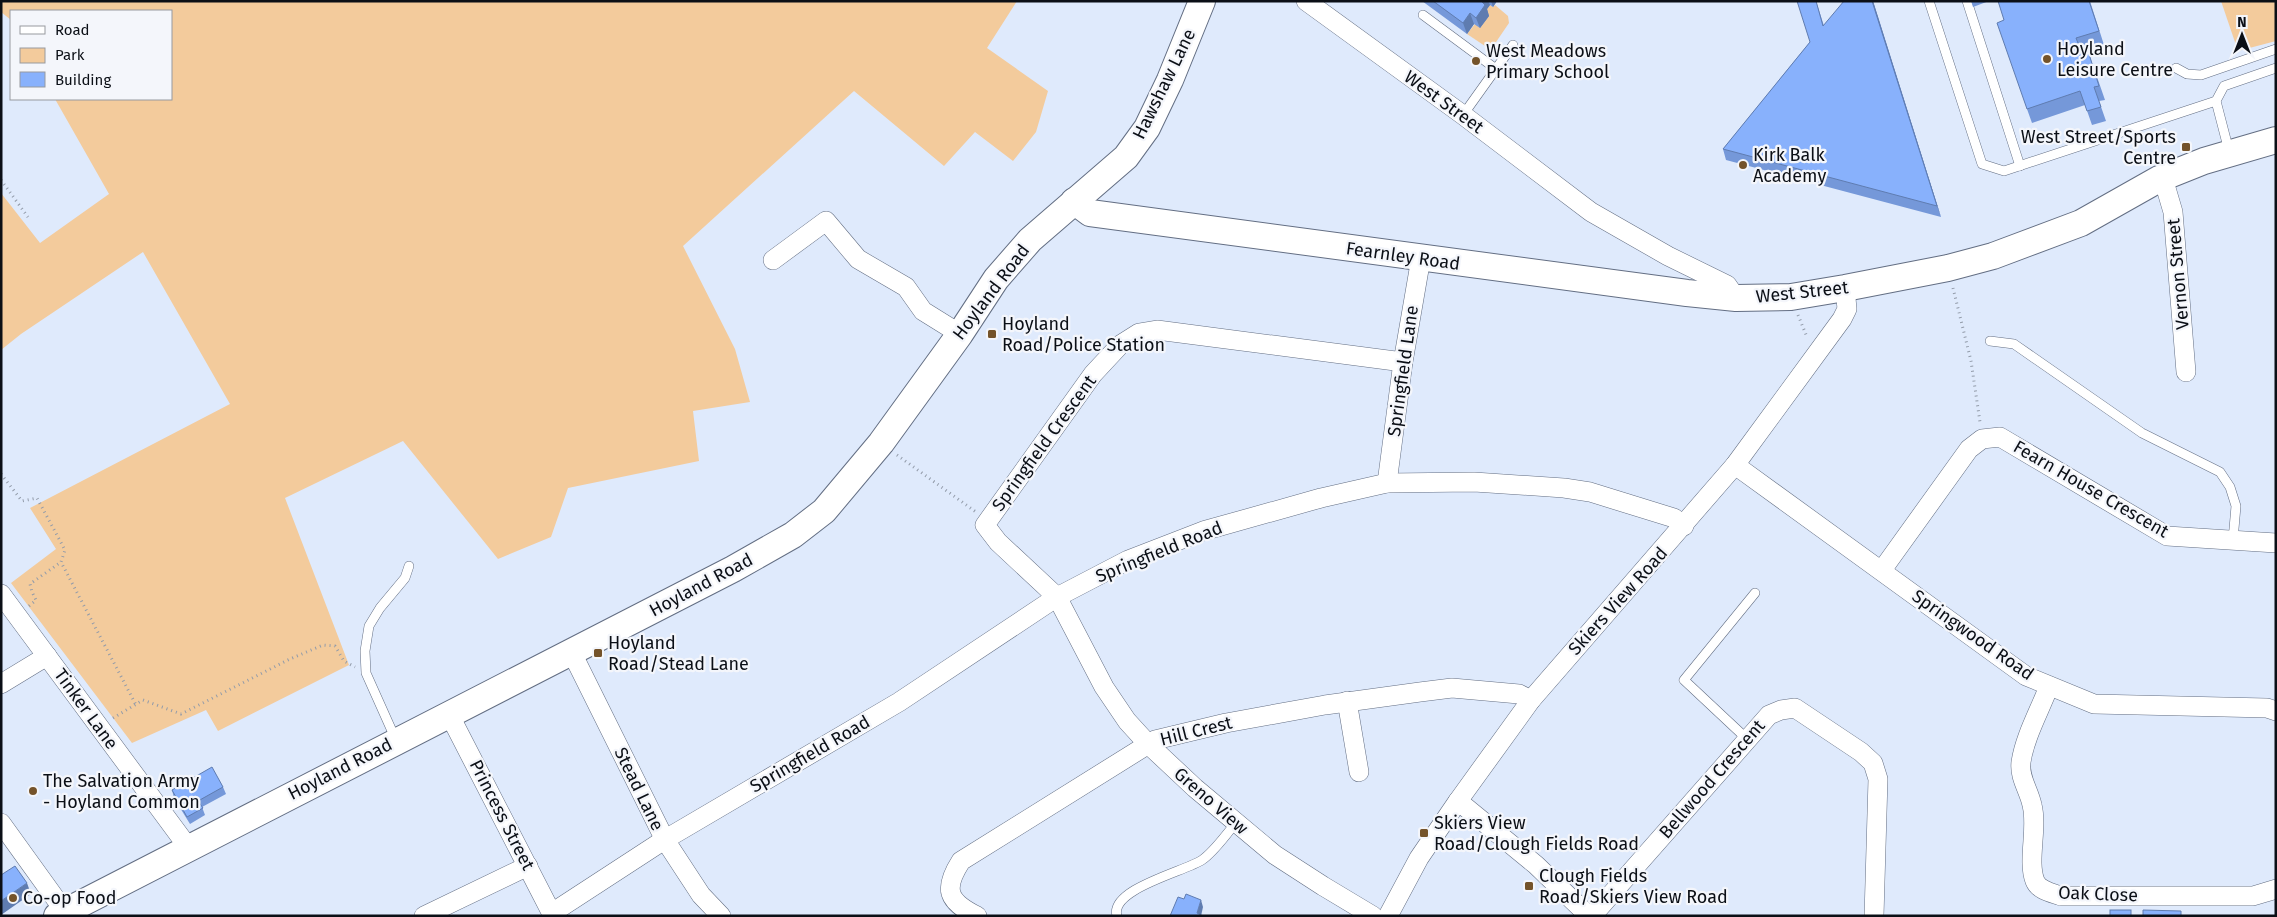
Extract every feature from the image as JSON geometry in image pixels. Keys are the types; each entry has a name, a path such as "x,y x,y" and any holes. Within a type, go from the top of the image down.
{"main road":[{"name":"Hawshaw Lane","path":"1074,201 1126,157 1147,128 1170,80 1202,1"},
{"name":"West Street","path":"1736,298 1791,296 1845,288 1948,268 1993,256 2081,223 2163,178 2229,154 2276,140"},
{"name":"Fearnley Road","path":"1074,201 1090,214 1736,298"},
{"name":"Hoyland Road","path":"64,914 188,847 572,653 733,569 793,535 824,511 881,444 1002,272 1030,240 1074,201"}],"street":[{"name":"West Street","path":"1306,1 1463,115 1591,212 1668,256 1728,285 1736,298"},
{"name":"Vernon Street","path":"2163,178 2173,212 2186,372"},
{"path":"773,260 826,221 858,259 906,286 923,311 960,334"},
{"name":"Springfield Lane","path":"1387,483 1403,362 1421,258"},
{"name":"Skiers View Road","path":"1388,916 1420,858 1458,801 1531,700 1735,465 1814,357 1847,309 1845,288"},
{"name":"Springfield Crescent","path":"1057,596 990,534 985,525 1093,374 1120,345 1139,333 1157,330 1403,362"},
{"name":"Fearn House Crescent","path":"1982,439 2000,437 2167,536 2276,543"},
{"path":"1882,570 1969,449 1982,439"},
{"name":"Springwood Road","path":"1735,465 2026,676 2094,704 2267,708 2276,711"},
{"name":"Springfield Road","path":"553,914 665,840 899,702 1057,596 1128,560 1203,531 1321,498 1387,483 1474,482 1590,492 1674,518 1684,526"},
{"name":"Tinker Lane","path":"1,594 188,847"},
{"name":"Greno View","path":"1057,596 1104,686 1127,721 1148,744 1195,788 1275,855 1373,916"},
{"name":"Stead Lane","path":"572,653 665,840 701,895 721,916"},
{"path":"1,684 47,656"},
{"name":"Oak Close","path":"2049,686 2024,749 2021,766 2023,782 2034,814 2033,865 2035,881 2039,887 2061,896 2253,896 2276,889"},
{"name":"Hill Crest","path":"976,916 961,908 952,899 950,890 951,876 961,861 1155,740 1226,723 1347,701 1452,688 1519,694 1531,700"},
{"path":"1347,701 1359,772"},
{"name":"Bellwood Crescent","path":"1591,916 1769,715 1781,710 1795,708 1861,752 1873,763 1878,779 1874,916"},
{"name":"Princess Street","path":"448,714 553,914"},
{"path":"1458,801 1536,865 1591,916"},
{"path":"1,823 64,914"},
{"path":"424,916 528,866"}],"lane":[{"path":"1929,1 1982,164 2004,171 2216,101"},
{"path":"1966,1 2020,166"},
{"path":"1423,15 1496,69"},
{"path":"1463,115 1513,44"},
{"path":"2176,68 2187,74 2201,75 2276,49"},
{"path":"2229,154 2216,101 2224,86 2276,68"},
{"path":"1990,341 2014,344 2142,433 2220,472 2230,487 2236,506 2233,540"},
{"path":"396,741 366,673 366,651 369,626 380,608 405,578 409,566"},
{"path":"1747,739 1684,680 1755,593"},
{"path":"1117,916 1118,905 1125,897 1160,877 1204,858 1236,823"}],"path":[{"path":"1,180 28,216"},
{"path":"1948,268 1971,361 1982,439"},
{"path":"1791,296 1814,357"},
{"path":"881,444 988,521"},
{"path":"1,474 22,502 38,498 65,550 61,562 30,584 36,600 17,615"},
{"path":"61,562 136,705"},
{"path":"99,727 143,700 181,714 290,659 323,645 335,646 344,661 366,673"}],"green space":[{"path":"1,1 1017,1 987,48 1048,91 1036,132 1013,161 975,132 944,166 854,91 683,246 735,349 750,402 693,411 699,461 568,488 551,537 498,559 403,441 285,498 349,665 218,731 206,710 132,743 11,583 56,549 30,508 230,404 143,252 21,334 1,350 1,193 40,243 109,194 56,100 172,100 172,10 10,10 10,19 1,12"},
{"path":"2221,1 2276,1 2276,41 2238,51"},
{"path":"1490,5 1493,7 1495,5 1508,16 1509,23 1494,45 1488,48 1467,34"}],"building":[{"path":"1433,1 1481,1 1485,5 1476,18 1470,13 1463,23"},
{"path":"1797,1 1816,1 1823,26 1844,1 1872,1 1937,206 1723,149 1810,42"},
{"name":"Hoyland Leisure Centre","path":"1998,1 2089,1 2099,31 2076,38 2082,53 2088,51 2099,86 2094,87 2101,107 2087,111 2080,91 2027,109 1997,23 2004,20"},
{"path":"212,767 223,787 198,801 203,808 187,817 172,790"},
{"path":"15,866 27,883 1,901 1,875"},
{"path":"1186,894 1201,900 1197,913 1203,916 1170,916 1178,897 1184,899"},
{"path":"2110,910 2131,910 2131,916 2110,916"},
{"path":"2143,910 2181,911 2181,916 2143,916"}],"place":[{"name":"Hoyland Leisure Centre","path":"2047,59"},
{"name":"West Meadows Primary School","path":"1476,61"},
{"name":"West Street/Sports Centre","path":"2186,147"},
{"name":"Kirk Balk Academy","path":"1743,165"},
{"name":"Hoyland Road/Police Station","path":"992,334"},
{"name":"Hoyland Road/Stead Lane","path":"598,653"},
{"name":"The Salvation Army - Hoyland Common","path":"33,791"},
{"name":"Skiers View Road/Clough Fields Road","path":"1424,833"},
{"name":"Clough Fields Road/Skiers View Road","path":"1529,886"},
{"name":"Co-op Food","path":"13,898"}]}
